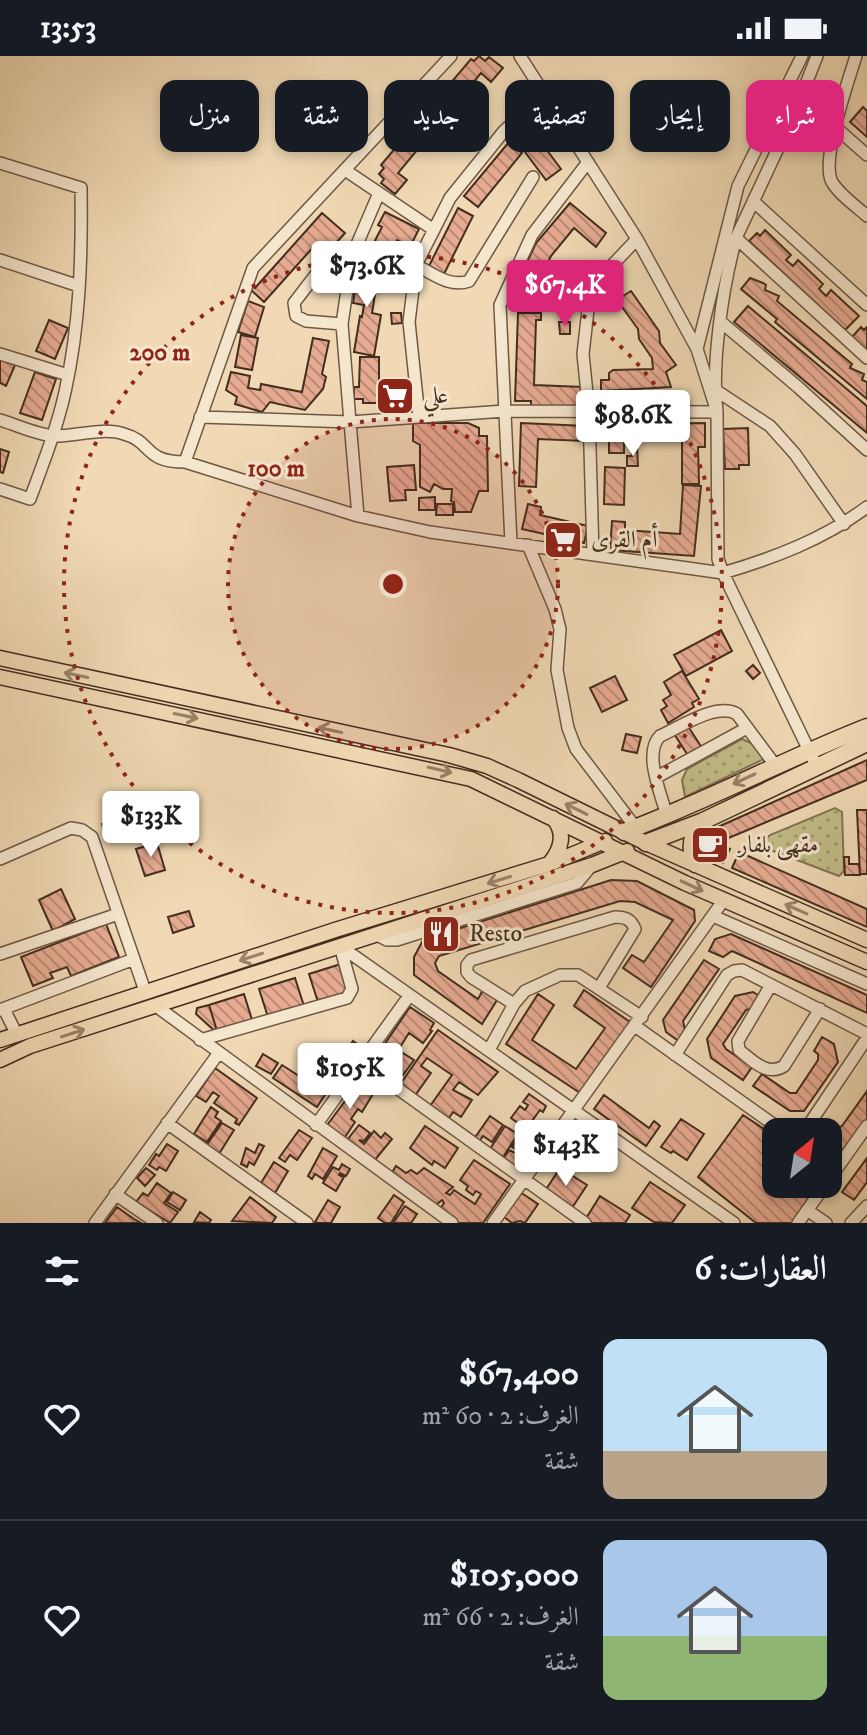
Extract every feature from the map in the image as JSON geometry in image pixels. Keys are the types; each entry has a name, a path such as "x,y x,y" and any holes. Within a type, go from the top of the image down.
{"highway":[{"path":"630,830 667,816 809,749 867,727"},
{"path":"646,843 701,822 867,743"},
{"path":"775,765 784,782"}],"main road":[{"path":"0,658 449,755 508,776 630,830 646,843 867,940"},
{"path":"0,677 447,772 498,790 723,901 867,962"},
{"path":"549,864 562,840 560,828 552,818"},
{"path":"695,865 690,851 691,840 701,822"},
{"path":"0,1040 335,930 549,864 630,830"},
{"path":"0,1060 30,1046 592,865 646,843"},
{"path":"335,930 340,946"},
{"path":"145,991 154,1007"}],"street":[{"path":"185,462 253,268 451,56"},
{"path":"520,56 536,80"},
{"path":"697,349 738,186 802,56"},
{"path":"808,80 817,56"},
{"path":"844,94 856,56"},
{"path":"419,417 409,322 416,265 450,198 505,130"},
{"path":"844,135 867,155"},
{"path":"582,152 637,239 697,349 717,412"},
{"path":"776,152 736,238 721,322 714,389 717,412 718,559 817,767"},
{"path":"832,152 830,176 834,184 867,216"},
{"path":"511,543 500,305 532,235 588,162"},
{"path":"0,163 81,188 76,331 52,436 30,499 0,489"},
{"path":"345,170 434,230"},
{"path":"416,265 451,284 469,281 533,177"},
{"path":"358,516 342,324 352,256 379,193"},
{"path":"753,201 867,305"},
{"path":"736,238 867,358"},
{"path":"593,554 589,413 583,354 589,301 600,278 637,239"},
{"path":"0,260 79,286"},
{"path":"317,273 294,303 296,316 306,321 342,324"},
{"path":"721,322 867,450"},
{"path":"0,354 68,375"},
{"path":"714,389 770,426 795,454 844,524"},
{"path":"200,417 350,422 505,411 717,412"},
{"path":"0,420 52,436 125,434 167,462 185,462 358,516 430,532 723,573 767,560 844,524 867,507"},
{"path":"528,545 555,609 560,629 557,670 568,728 576,749 630,830"},
{"path":"667,816 651,754 660,736 718,710 731,711 737,714 775,765"},
{"path":"657,777 747,728"},
{"path":"0,859 71,828 82,830 92,837 145,991"},
{"path":"493,1223 723,901"},
{"path":"0,954 118,914"},
{"path":"713,916 867,984"},
{"path":"514,1004 471,977 467,965 471,960 615,917 624,917 633,922 635,929 599,988"},
{"path":"340,946 734,1223"},
{"path":"200,1040 347,998 352,989 340,946"},
{"path":"16,1033 2,1009 134,959"},
{"path":"675,1055 727,975 742,970 867,1036 813,1118"},
{"path":"489,1050 514,1004 525,991 560,975 578,975 599,988 675,1055 764,1118"},
{"path":"771,985 737,1046 768,1071 777,1071 784,1066 820,1009"},
{"path":"316,1125 409,996"},
{"path":"154,1007 452,1223"},
{"path":"95,1223 218,1054"},
{"path":"362,1063 585,1223"},
{"path":"167,1123 307,1223"},
{"path":"842,1155 867,1126"},
{"path":"115,1194 157,1223"},
{"path":"798,1223 816,1198"},
{"path":"851,1223 867,1206"},
{"path":"807,1210 826,1223"}],"shaded area":[{"path":"742,739 753,744 766,758 685,797 682,780 687,769"},
{"path":"835,808 842,812 844,871 839,876 768,849 766,839 770,835"}],"building":[{"path":"479,56 485,61 489,57 503,68 491,82 481,73 475,80 453,80 471,59 474,61"},
{"path":"863,107 867,111 867,137 850,122"},
{"path":"505,147 505,152 522,153 478,207 464,196"},
{"path":"392,152 415,152 398,173 407,180 395,194 381,183 384,179 379,174 384,168 381,165"},
{"path":"525,152 548,152 561,169 546,180"},
{"path":"570,203 606,233 596,247 574,228 551,256 531,298 514,290 536,243"},
{"path":"458,208 473,216 442,278 427,270"},
{"path":"385,212 419,229 410,247 397,240 385,264 368,254 382,227 378,225"},
{"path":"322,213 345,233 327,253 316,244 264,302 250,289 255,288"},
{"path":"765,230 791,255 786,260 793,266 798,260 823,284 819,289 826,296 831,290 859,316 845,330 749,241"},
{"path":"369,262 380,264 372,313 381,315 374,356 354,352 364,305 353,303 359,265 368,267"},
{"path":"577,278 586,283 581,293 571,287"},
{"path":"750,278 766,285 765,290 779,296 777,301 852,364 850,368 864,374 862,380 867,382 867,399 775,322 777,319 741,289"},
{"path":"631,291 659,331 660,343 676,365 666,372 671,387 601,391 601,380 609,380 609,373 613,370 653,369 652,358 639,339 638,329 617,300"},
{"path":"248,301 264,307 255,337 238,332"},
{"path":"748,306 867,406 867,433 734,322"},
{"path":"391,313 401,313 402,323 392,324"},
{"path":"518,313 541,313 541,320 536,320 534,385 583,387 583,407 531,406 531,401 515,401"},
{"path":"49,320 68,328 55,359 36,351"},
{"path":"559,322 570,322 570,334 560,334"},
{"path":"861,327 864,330 867,327 867,351 852,337"},
{"path":"241,335 258,338 252,370 235,367"},
{"path":"313,338 329,341 322,374 326,377 323,389 305,410 270,402 262,412 235,404 237,397 226,390 231,372 250,376 248,388 260,390 261,384 302,392"},
{"path":"360,357 379,357 379,403 363,403 363,399 354,399 354,387 359,387"},
{"path":"0,359 15,365 6,386 0,383"},
{"path":"35,372 56,379 42,420 20,413"},
{"name":"علي","path":"387,382 396,383 395,388 405,389 403,404 386,403"},
{"path":"413,423 468,423 479,428 479,436 487,436 488,491 479,491 471,512 455,512 454,502 451,501 452,489 443,489 434,484 430,492 420,487 420,445 413,441"},
{"path":"521,423 585,426 584,441 538,439 536,487 519,486"},
{"path":"705,423 705,447 698,447 699,484 682,484 682,440 624,440 624,453 609,453 609,424"},
{"path":"748,428 749,465 725,469 723,429"},
{"path":"637,446 638,466 627,466 627,456 632,456 631,447"},
{"path":"0,449 9,452 3,473 0,472"},
{"path":"414,465 416,490 405,490 406,500 390,501 387,467"},
{"path":"605,467 625,468 624,505 604,504"},
{"path":"683,485 701,486 694,556 610,550 612,521 625,522 625,530 680,534"},
{"path":"435,497 435,510 419,510 419,498"},
{"path":"437,504 453,504 453,515 436,515"},
{"path":"528,504 541,507 540,515 588,526 584,543 522,529"},
{"path":"721,630 732,651 686,676 674,655"},
{"path":"753,665 760,673 753,679 746,671"},
{"path":"682,671 699,699 692,703 694,707 668,723 661,710 667,706 663,700 671,695 664,682"},
{"path":"615,676 627,700 602,712 590,688"},
{"path":"684,720 702,748 689,757 671,729"},
{"path":"626,734 641,737 637,753 622,750"},
{"path":"867,760 867,780 726,839 724,846 730,849 723,863 710,856 709,831"},
{"path":"857,810 867,810 867,874 860,874"},
{"path":"110,821 115,832 106,835 102,824"},
{"path":"157,843 165,870 145,876 136,849"},
{"path":"739,852 867,909 867,927 732,868"},
{"path":"844,857 849,857 849,864 859,864 860,875 845,875"},
{"path":"611,880 637,881 694,910 695,921 651,987 623,968 632,955 644,962 673,920 635,902 620,901 439,956 435,963 438,971 478,999 484,988 499,997 482,1024 414,975 414,957 423,940"},
{"path":"61,889 75,919 53,931 39,900"},
{"path":"189,911 194,926 173,933 168,917"},
{"path":"106,924 119,957 71,976 67,967 50,973 53,978 33,986 21,957"},
{"path":"731,934 867,995 867,1013 732,951 723,957 709,951 715,939"},
{"path":"704,960 719,969 683,1021 686,1034 680,1042 666,1032 663,1020"},
{"path":"344,963 353,991 318,1002 309,974"},
{"path":"295,978 304,1006 268,1017 259,989"},
{"path":"584,990 630,1022 580,1093 506,1044 538,994 554,1005 532,1040 576,1069 605,1028 574,1006"},
{"path":"753,992 763,998 754,1011 746,1010 723,1044 752,1067 743,1080 711,1058 707,1039 735,996"},
{"path":"244,994 253,1023 218,1034 209,1005"},
{"path":"209,1005 218,1034 196,1014 197,1008"},
{"path":"410,1007 434,1023 432,1031 423,1043 409,1033 395,1055 398,1057 401,1052 414,1060 403,1075 390,1066 385,1074 371,1064"},
{"path":"438,1030 498,1072 478,1095 459,1082 453,1090 472,1100 461,1117 453,1112 447,1121 430,1106 452,1075 427,1058 421,1066 431,1073 414,1097 399,1086"},
{"path":"822,1037 834,1044 838,1062 804,1111 790,1111 753,1086 762,1074 790,1093 796,1093 818,1060 818,1054 814,1051"},
{"path":"353,1041 360,1046 337,1080 330,1076"},
{"path":"263,1054 278,1063 271,1074 256,1066"},
{"path":"282,1065 313,1085 320,1073 334,1081 317,1107 273,1078"},
{"path":"215,1068 257,1098 239,1125 235,1123 237,1119 214,1103 219,1096 213,1092 206,1102 196,1096"},
{"path":"361,1079 376,1089 362,1112 358,1109 351,1119 355,1122 343,1140 325,1128 348,1097 353,1100 360,1089 356,1086"},
{"path":"867,1091 867,1122 850,1147 842,1150 842,1126"},
{"path":"529,1094 546,1106 526,1129 511,1118 520,1106 525,1110 528,1105 523,1102"},
{"path":"604,1095 649,1128 654,1121 660,1126 646,1146 594,1109"},
{"path":"211,1107 218,1112 215,1117 221,1121 207,1142 194,1134"},
{"path":"743,1115 762,1128 762,1198 812,1198 794,1223 756,1223 698,1177"},
{"path":"490,1116 503,1125 492,1142 483,1136 479,1142 474,1139"},
{"path":"681,1119 704,1134 687,1160 661,1147"},
{"path":"222,1123 234,1130 219,1154 206,1146"},
{"path":"359,1125 370,1133 364,1141 359,1140 364,1144 374,1131 381,1138 385,1133 392,1139 374,1161 347,1140"},
{"path":"425,1126 458,1148 445,1168 434,1161 432,1165 410,1148"},
{"path":"505,1126 518,1134 503,1157 490,1149"},
{"path":"299,1130 312,1138 297,1160 290,1155 285,1162 279,1158"},
{"path":"522,1133 538,1142 534,1149 517,1140"},
{"path":"516,1141 531,1150 519,1171 502,1161 509,1150 517,1154 519,1151 512,1147"},
{"path":"167,1144 178,1151 166,1171 159,1167 157,1170 149,1165"},
{"path":"259,1144 264,1146 254,1165 249,1162 247,1167 241,1164 246,1148 255,1153"},
{"path":"323,1148 337,1156 323,1179 315,1174 312,1179 308,1176"},
{"path":"867,1158 867,1182 854,1200 842,1192"},
{"path":"474,1160 510,1184 483,1223 459,1223 440,1209 444,1203 442,1200 436,1205 391,1174 396,1166 406,1173 411,1170 417,1174 424,1168 453,1187 446,1193 450,1195 454,1190 475,1204 481,1194 476,1191 473,1195 460,1180"},
{"path":"274,1162 288,1171 275,1193 261,1183"},
{"path":"342,1164 350,1169 346,1176 340,1173 344,1177 336,1191 323,1183 333,1167 339,1170"},
{"path":"146,1168 155,1175 145,1186 137,1178"},
{"path":"560,1168 587,1185 572,1208 545,1191"},
{"path":"650,1182 685,1205 672,1223 654,1222 632,1208"},
{"path":"157,1183 171,1193 164,1203 178,1212 170,1223 136,1202 143,1193 148,1196"},
{"path":"173,1192 186,1200 180,1210 167,1202"},
{"path":"520,1192 538,1204 525,1223 512,1223 504,1217"},
{"path":"394,1195 404,1202 391,1223 385,1223 378,1218"},
{"path":"600,1196 630,1215 625,1223 591,1223 585,1220"},
{"path":"250,1197 276,1217 272,1223 232,1221"},
{"path":"328,1200 340,1207 331,1223 315,1222"},
{"path":"405,1206 417,1214 411,1223 393,1223"},
{"path":"117,1207 134,1219 141,1223 105,1223"},
{"path":"200,1212 211,1220 209,1223 194,1222"}],"place":[{"name":"علي","path":"395,396"},
{"name":"أم القرى","path":"563,540"},
{"name":"مقهى بلفار","path":"710,845"},
{"name":"Resto","path":"441,934"}]}
